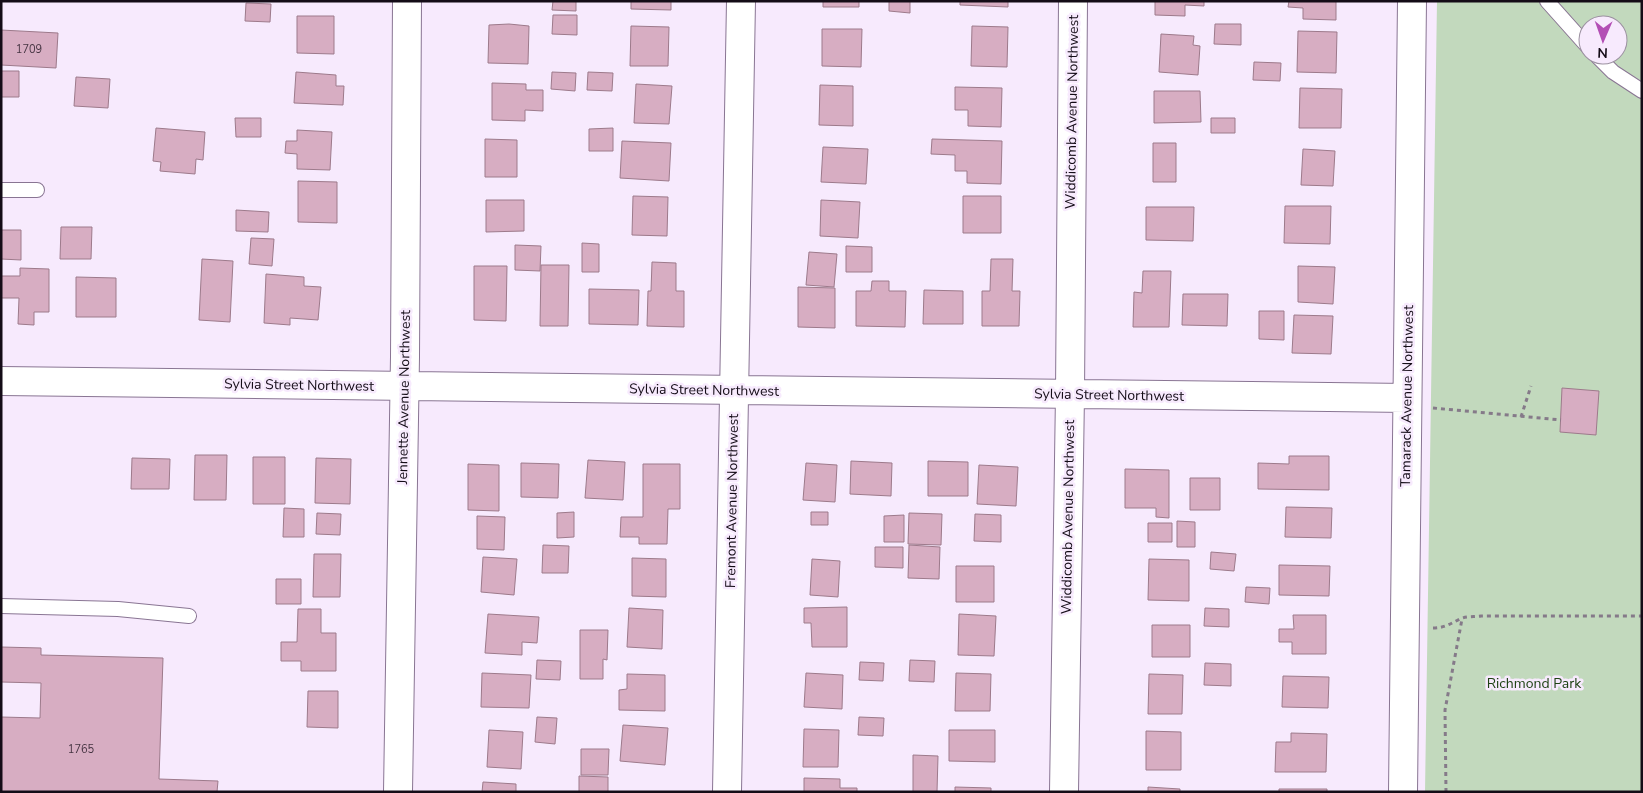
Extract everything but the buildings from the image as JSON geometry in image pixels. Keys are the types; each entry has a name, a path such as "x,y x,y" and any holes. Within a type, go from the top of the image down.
{"street":[{"name":"Jennette Avenue Northwest","path":"398,792 407,1"},
{"name":"Fremont Avenue Northwest","path":"727,792 741,1"},
{"name":"Widdicomb Avenue Northwest","path":"1064,792 1074,1"},
{"name":"Tamarack Avenue Northwest","path":"1404,792 1412,1"},
{"name":"Sylvia Street Northwest","path":"1,381 1070,394 1407,402"}],"lane":[{"path":"1547,1 1578,36"},
{"path":"1606,65 1613,72 1642,90"},
{"path":"1,190 37,190"},
{"path":"1,606 118,609 189,616"}],"path":[{"path":"1521,416 1531,386"},
{"path":"1407,402 1561,420"},
{"path":"1405,626 1440,628 1462,618 1481,616 1642,616"},
{"path":"1446,792 1445,710 1462,618"}],"green space":[{"name":"Richmond Park","path":"1437,1 1642,1 1642,792 1425,792"}]}
